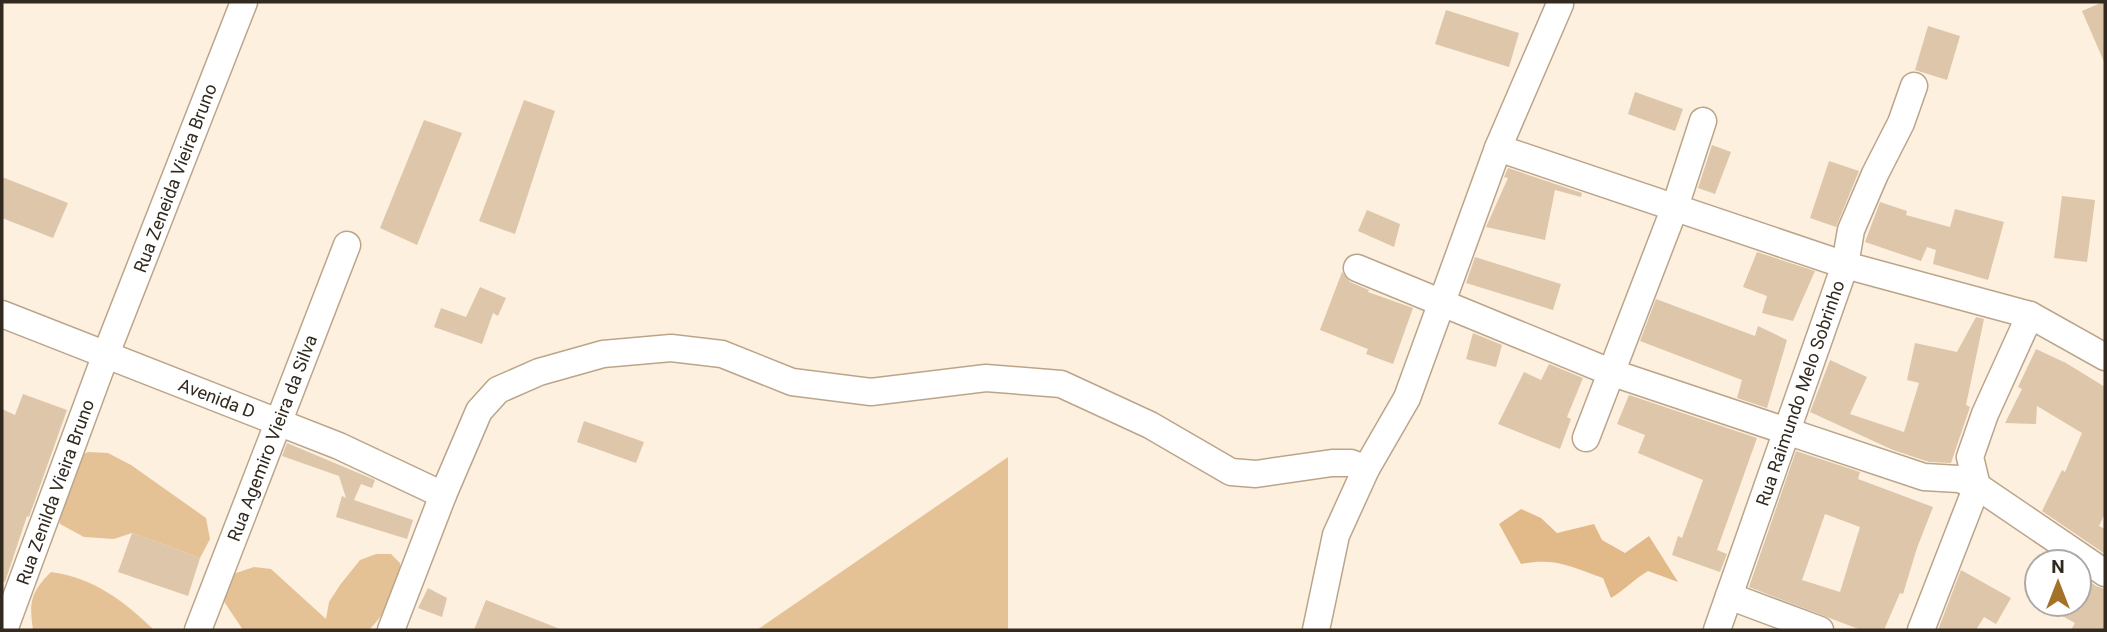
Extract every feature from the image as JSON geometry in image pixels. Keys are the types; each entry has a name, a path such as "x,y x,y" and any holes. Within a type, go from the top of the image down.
{"street":[{"name":"Rua Zeneida Vieira Bruno","path":"106,354 244,2"},
{"path":"1316,630 1336,535 1366,470 1407,398 1497,148 1560,4"},
{"path":"1914,86 1901,123 1851,230 1845,265 2030,315 2105,358"},
{"path":"1586,438 1675,207 1703,121"},
{"name":"Rua Raimundo Melo Sobrinho","path":"1497,148 1845,265 1717,630"},
{"name":"Rua Agemiro Vieira da Silva","path":"198,630 346,245"},
{"path":"1357,268 1610,372 1924,477 1959,479 1977,486 2105,573"},
{"name":"Avenida D","path":"2,314 277,421 399,473 443,495"},
{"path":"1921,630 1977,486 1970,457 1985,414 2030,315"},
{"path":"391,630 479,411 498,390 539,372 603,354 671,348 722,354 792,382 872,392 986,378 1061,384 1150,425 1231,472 1256,474 1332,463 1350,463 1366,470"},
{"name":"Rua Zenilda Vieira Bruno","path":"4,630 106,354"},
{"path":"1729,596 1820,630"}],"shaded area":[{"path":"88,452 108,453 131,465 206,518 210,539 200,558 132,533 114,539 84,537 60,524 55,493 66,461"},
{"path":"1008,457 1008,630 757,630"},
{"path":"1521,509 1541,518 1557,533 1594,524 1602,540 1625,553 1649,536 1678,582 1648,571 1611,598 1603,578 1554,562 1521,564 1499,524"},
{"path":"376,554 391,554 400,563 400,573 392,600 369,630 243,630 221,597 230,575 254,567 271,569 326,619 329,602 340,585 360,560"},
{"path":"51,572 95,585 154,630 33,630 33,598"}],"building":[{"path":"2105,2 2105,64 2082,11"},
{"path":"1446,10 1519,33 1509,67 1435,44"},
{"path":"1928,26 1960,36 1947,80 1915,70"},
{"path":"1635,92 1683,109 1675,131 1628,114"},
{"path":"524,100 555,111 515,234 479,221"},
{"path":"424,120 462,133 417,245 380,228"},
{"path":"1712,145 1731,152 1715,194 1698,188"},
{"path":"1829,161 1859,171 1836,227 1810,218"},
{"path":"1508,168 1582,193 1581,197 1555,190 1545,240 1486,227 1508,178 1504,177"},
{"path":"2,177 68,203 53,238 2,218"},
{"path":"2062,196 2095,200 2087,262 2054,258"},
{"path":"1880,202 1907,211 1906,215 1950,227 1955,209 2004,222 1988,280 1933,264 1936,250 1927,247 1921,261 1865,242"},
{"path":"1367,210 1400,224 1394,247 1358,231"},
{"path":"1757,252 1815,271 1793,321 1762,313 1767,296 1743,287"},
{"path":"1475,257 1561,284 1553,310 1466,283"},
{"path":"1342,272 1350,282 1369,290 1368,292 1413,308 1393,364 1366,354 1368,349 1320,330"},
{"path":"480,287 506,298 498,316 493,313 482,344 434,327 441,308 466,317"},
{"path":"1656,299 1755,336 1758,326 1787,340 1767,408 1737,398 1742,380 1640,341"},
{"path":"1976,317 1984,319 1966,405 1970,407 1951,463 1929,462 1893,450 1810,412 1830,360 1867,377 1850,414 1904,432 1919,383 1907,380 1915,343 1957,352"},
{"path":"1473,333 1502,345 1496,367 1466,359"},
{"path":"2036,349 2066,363 2105,387 2105,513 2099,526 2105,529 2105,554 2042,511 2062,470 2065,472 2082,433 2037,406 2036,424 2005,423 2022,389 2018,387"},
{"path":"1549,364 1583,378 1567,417 1571,419 1560,449 1498,424 1524,372 1541,380"},
{"path":"23,394 67,410 5,582 2,581 2,409 15,415"},
{"path":"1629,395 1757,438 1717,550 1727,554 1720,572 1672,555 1678,536 1682,538 1703,480 1638,453 1645,435 1617,424"},
{"path":"584,421 644,442 636,463 577,442"},
{"path":"287,443 375,480 372,488 361,484 354,500 413,520 407,539 336,517 342,496 346,498 339,476 282,456"},
{"path":"1796,451 1860,472 1858,479 1933,507 1903,594 1900,593 1884,630 1861,630 1749,587","holes":["1825,514 1860,527 1840,592 1802,580"]},
{"path":"132,533 200,558 188,596 118,572"},
{"path":"1961,570 2011,598 1996,624 1984,617 1976,630 1938,630"},
{"path":"2093,584 2105,589 2105,630 2071,630 2075,623 2066,618 2093,618"},
{"path":"428,588 447,598 442,617 418,608"},
{"path":"486,600 560,629 560,630 474,630"}]}
